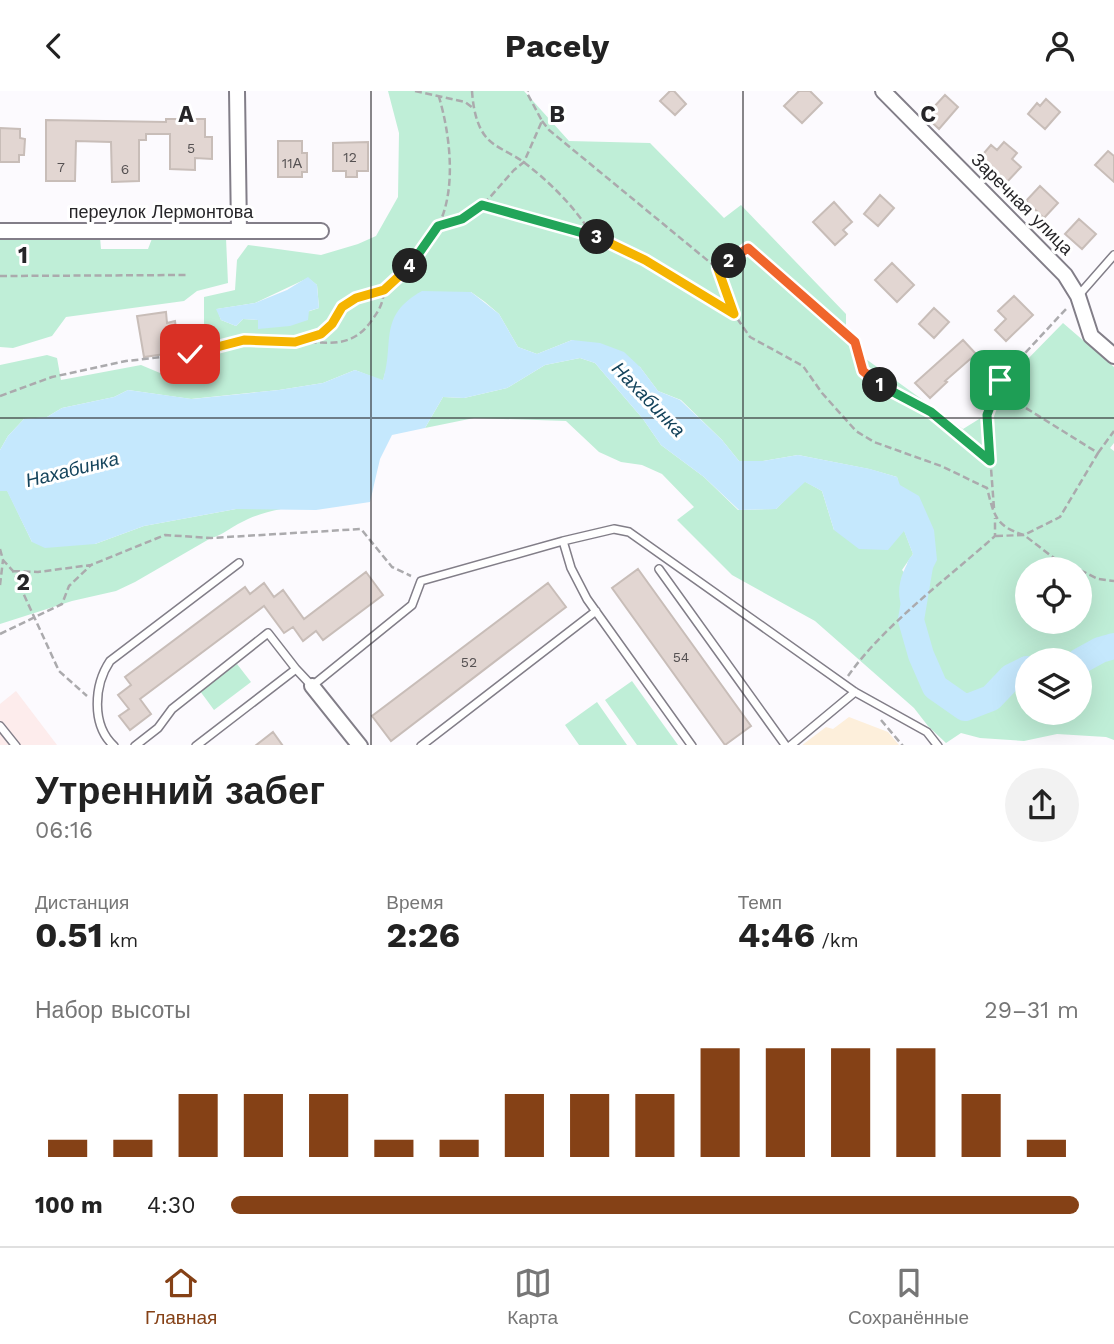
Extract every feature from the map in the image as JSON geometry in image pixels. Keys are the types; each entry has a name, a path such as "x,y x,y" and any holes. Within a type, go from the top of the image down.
{"street":[{"path":"237,91 239,231"},
{"name":"Заречная улица","path":"883,91 1065,275 1078,296 1091,336 1114,356"},
{"name":"переулок Лермонтова","path":"0,231 321,231"},
{"path":"312,686 360,745"}],"lane":[{"path":"1078,296 1114,255"},
{"path":"135,745 158,728 172,709 268,633 312,686 412,605 421,581 563,541 614,530 629,532 855,692 927,732 938,745"},
{"path":"563,541 572,568 596,611 692,745"},
{"path":"114,745 105,735 97,706 102,673 110,661 239,563"},
{"path":"659,569 788,745 855,692"},
{"path":"421,745 596,611"},
{"path":"196,745 296,669"},
{"path":"0,726 16,745"}],"path":[{"path":"415,91 465,102 473,108"},
{"path":"472,91 473,108 486,137 524,162 581,216 592,235"},
{"path":"528,91 549,130 718,269 734,314 750,337 803,366 822,393 856,431 874,442 941,466 987,488 995,517 1053,557"},
{"path":"295,342 321,334 332,324 342,307 356,298 384,290 416,261 438,226 448,203 449,150 448,126 439,97"},
{"path":"438,226 462,219 482,205 524,162 542,121"},
{"path":"482,205 592,235 645,260 734,314"},
{"path":"718,269 748,248 855,342 863,371 876,382 931,412 990,461"},
{"path":"0,276 187,275"},
{"path":"0,396 52,377 126,361 190,354 244,340 341,342 364,332 382,306 384,290"},
{"path":"995,536 987,415 1000,380 1078,296"},
{"path":"997,390 1098,453"},
{"path":"852,671 888,631 995,536 1024,535 1060,517 1114,431"},
{"path":"13,571 37,572 91,565 165,535 211,538 361,529 392,567 421,581"},
{"path":"0,549 4,560 13,571 59,671 97,706"},
{"path":"0,585 4,560"},
{"path":"0,634 62,604 69,586 91,565"},
{"path":"1092,576 1114,581"}],"shaded area":[{"path":"16,691 57,745 0,745 0,704"},
{"path":"849,717 888,732 899,745 802,745 826,727 833,729"}],"green space":[{"path":"388,91 524,91 569,141 650,143 724,218 741,205 846,314 846,336 859,354 963,429 1000,406 1018,369 1063,323 1114,367 1114,443 1110,448 1114,451 1114,740 1106,737 1057,734 1024,741 980,738 961,733 946,743 914,708 815,621 732,575 677,520 694,507 662,474 642,465 621,462 599,452 566,421 474,418 425,428 443,397 464,398 507,388 545,365 580,358 595,363 643,419 661,445 704,477 738,510 776,509 804,481 822,491 834,530 904,530 913,554 902,570 921,592 897,477 798,455 763,461 739,461 722,440 681,400 658,391 640,367 572,340 537,354 518,347 499,314 471,292 453,292 385,373 383,381 355,370 323,383 191,399 128,390 114,397 62,408 47,417 24,419 8,436 0,450 0,365 47,355 57,358 61,380 141,365 160,373 182,370 204,342 204,297 235,290 237,260 248,245 321,255 358,244 376,236 398,197 399,133","holes":["308,278 317,285 319,308 258,328 258,320 243,319 236,326 221,320 217,309 255,303"]},
{"path":"153,236 226,238 228,283 197,291 184,301 66,317 52,336 13,348 0,347 0,238 100,237 101,249 148,249"},
{"path":"7,490 32,542 95,544 144,526 236,509 281,509 247,520 116,591 72,601 0,624 0,491"},
{"path":"237,664 251,682 214,710 200,691"},
{"path":"632,681 678,745 637,745 605,700"},
{"path":"597,702 627,745 579,745 565,725"}],"water":[{"path":"308,277 317,285 319,308 309,311 308,320 290,326 258,329 258,320 243,319 236,326 221,320 216,309 255,303 287,290"},
{"path":"422,291 471,292 499,314 518,347 537,354 572,340 600,343 624,352 640,367 658,391 680,400 722,440 739,461 763,461 798,455 897,477 900,485 919,496 934,530 937,560 921,592 903,610 899,595 900,581 913,554 904,531 888,550 859,549 834,530 822,491 805,482 776,509 739,510 704,477 661,445 643,419 595,363 580,358 545,365 507,388 464,398 443,397 425,428 392,435 380,459 370,502 316,510 236,509 144,526 95,544 45,548 32,542 7,491 0,491 0,450 8,436 24,419 47,417 62,408 114,397 128,390 192,399 323,383 355,370 383,380 393,320 408,300"}],"building":[{"path":"670,91 674,91 686,104 675,115 660,101"},
{"path":"799,91 810,91 822,103 802,123 784,106"},
{"path":"945,95 958,107 939,129 922,113 929,104 933,108"},
{"path":"1046,99 1060,112 1045,129 1028,114 1037,103 1040,106"},
{"path":"166,119 205,119 205,137 212,137 212,159 195,158 195,170 170,169 170,134 146,134 146,140 139,140 139,181 112,182 111,142 76,141 75,181 46,181 46,120 166,122"},
{"path":"0,128 20,129 20,138 25,139 24,155 19,155 19,162 0,162"},
{"path":"278,141 302,141 302,153 307,153 307,172 302,172 302,177 278,177"},
{"path":"368,142 368,171 357,171 357,177 346,177 346,171 333,171 333,143"},
{"path":"1004,142 1017,153 1012,159 1021,167 1005,184 978,160 991,145 997,150"},
{"path":"1108,151 1114,156 1114,182 1095,165"},
{"path":"1040,186 1058,203 1044,218 1026,201"},
{"path":"880,195 894,208 878,226 864,214"},
{"path":"834,202 852,222 843,230 847,234 835,245 813,222"},
{"path":"1079,219 1096,234 1082,249 1065,234"},
{"path":"892,263 914,285 897,302 875,280"},
{"path":"1014,296 1033,315 1006,341 995,330 1006,319 998,311"},
{"path":"934,308 949,322 934,338 919,324"},
{"path":"166,312 167,323 175,321 179,352 144,357 137,316"},
{"path":"963,340 976,354 930,398 915,383"},
{"path":"638,569 751,726 725,745 612,588"},
{"path":"366,572 383,595 323,640 316,631 303,641 293,627 284,633 264,606 140,699 151,714 130,730 119,716 129,709 118,695 131,685 125,677 245,587 250,594 264,583 274,597 283,590 304,619"},
{"path":"548,583 566,607 391,741 372,716"},
{"path":"273,732 282,745 256,745"}],"waterway":[{"name":"Нахабинка","path":"920,566 911,620 921,655 935,687 965,708 991,698 1015,675"},
{"name":"Нахабинка","path":"1092,654 1114,646"}],"route":[{"path":"190,354 244,340 295,342 321,334 332,324 342,307 356,298 384,290 416,261 438,226 462,219 482,205 592,235 645,260 734,314 718,269 748,248 855,342 863,371 876,382 931,412 990,461 987,415 1000,380"}]}
